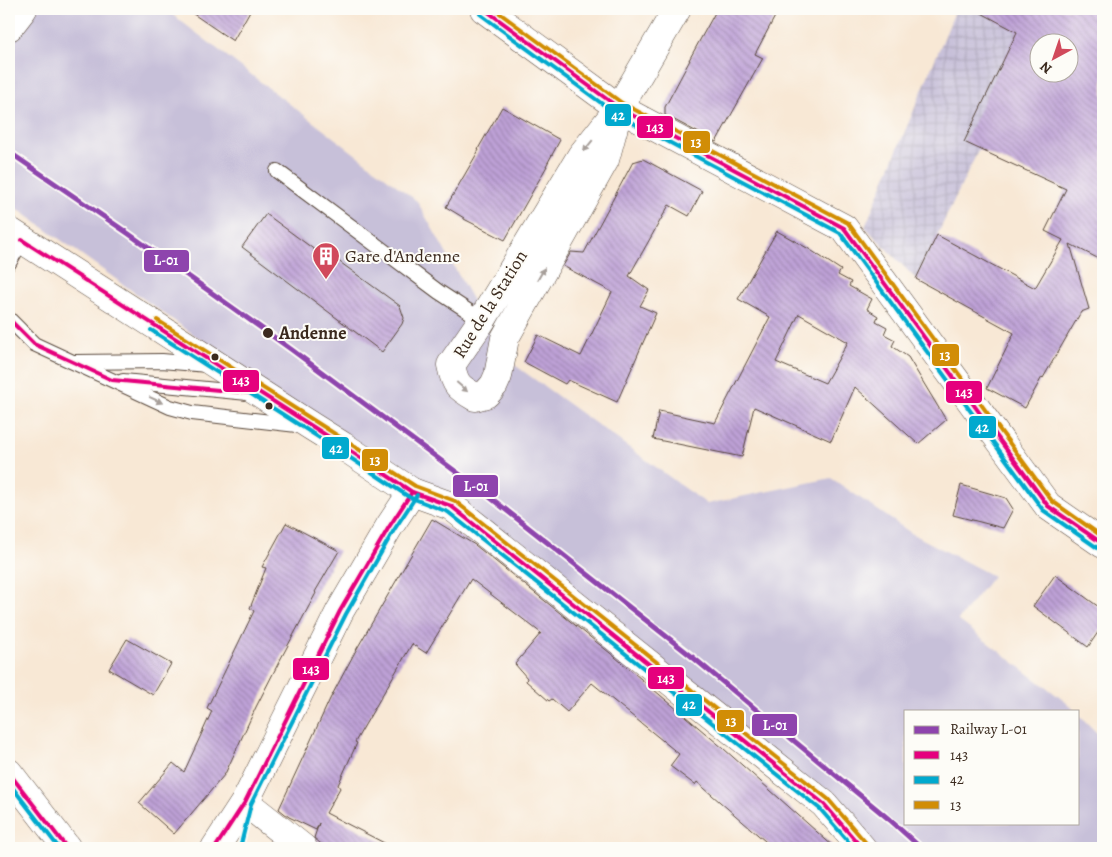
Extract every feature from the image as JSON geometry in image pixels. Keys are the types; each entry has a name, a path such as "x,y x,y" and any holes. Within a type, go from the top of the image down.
{"street":[{"path":"9,26 23,9"},
{"path":"484,9 619,108 844,228 1048,506 1103,544"},
{"name":"Rue de la Station","path":"619,108 605,160 504,338 498,376 494,385 486,394 475,397 461,388 454,380 451,365 482,320 581,156 619,108 677,9"},
{"path":"15,236 412,492 451,506 824,804 862,848"},
{"path":"215,848 246,802 340,611 389,527 412,492"},
{"path":"9,773 67,848"},
{"path":"234,848 246,802"},
{"path":"246,802 303,848"}],"lane":[{"path":"277,171 439,292 482,320"},
{"path":"9,263 15,236"},
{"path":"9,319 34,344 170,406 192,412 311,426"},
{"path":"72,362 162,360 216,366"},
{"path":"112,380 261,394"}],"shaded area":[{"path":"9,9 165,9 417,201 505,358 707,504 831,478 911,533 993,576 958,620 1074,710 904,710 904,824 1080,824 1080,716 1103,739 1103,848 861,848 563,598 9,203"},
{"path":"956,9 1103,9 1103,261 1045,231 1066,189 979,149 916,279 865,227"}],"building":[{"path":"186,9 251,9 233,41"},
{"path":"717,9 779,9 755,54 763,58 716,142 665,115 665,107"},
{"path":"974,9 1103,9 1103,261 1070,244 1089,309 1081,312 1025,408 987,388 1014,333 916,279 937,235 1035,288 1063,240 1045,231 1066,189 964,142 1017,32"},
{"path":"502,107 560,140 505,240 464,219 446,207"},
{"path":"643,159 702,191 689,216 669,205 629,276 649,290 640,306 656,313 617,402 568,380 565,384 524,362 538,335 581,356 612,292 563,266 571,252 584,253 633,162"},
{"name":"Gare d'Andenne","path":"266,214 323,256 326,252 400,306 404,318 402,324 382,352 242,247"},
{"path":"777,231 809,249 841,270 838,275 851,282 849,286 872,299 867,309 878,316 876,321 887,327 884,334 895,340 892,346 908,357 946,420 918,444 855,387 831,441 754,407 742,457 653,439 659,411 715,423 770,317 738,299","holes":["799,314 848,342 825,383 776,362"]},
{"path":"961,485 1006,498 1013,509 1003,528 953,515"},
{"path":"432,519 475,545 615,657 724,749 835,848 773,848 697,782 695,785 670,766 679,754 592,683 567,712 552,699 549,701 526,681 527,678 515,664 541,633 471,579 426,653 412,644 355,742 357,743 338,785 340,788 326,813 394,848 326,848 314,838 319,823 316,830 289,817 279,809 330,699"},
{"path":"286,523 339,551 315,592 279,662 225,774 174,834 139,803 173,763 184,772 212,711 207,708 254,611 250,608 266,568 262,567"},
{"path":"1055,575 1103,610 1103,625 1088,647 1033,606"},
{"path":"127,639 171,664 153,695 109,669"}],"rail line":[{"name":"L-01","path":"9,152 129,234 292,350 482,491 690,655 890,820 921,848"}],"transit line":[{"name":"143","path":"484,9 619,108 844,228 1048,506 1103,544"},
{"name":"13","path":"494,9 622,103 848,223 1052,501 1103,537"},
{"name":"42","path":"480,14 616,114 840,233 1043,510 1099,549"},
{"name":"143","path":"22,240 412,492 451,506 824,804 862,848"},
{"name":"143","path":"9,319 34,344 112,380 251,393"},
{"name":"13","path":"157,320 415,486 455,501 828,799 867,844"},
{"name":"42","path":"151,330 409,497 448,512 820,809 854,848"},
{"name":"143","path":"215,848 245,802 340,611 389,527 412,492"},
{"name":"42","path":"240,848 251,804 346,614 394,530 417,495"},
{"name":"143","path":"9,773 67,848"},
{"name":"42","path":"9,783 59,848"}],"place":[{"name":"Gare d'Andenne","path":"326,280"},
{"name":"Andenne","path":"268,333"}]}
